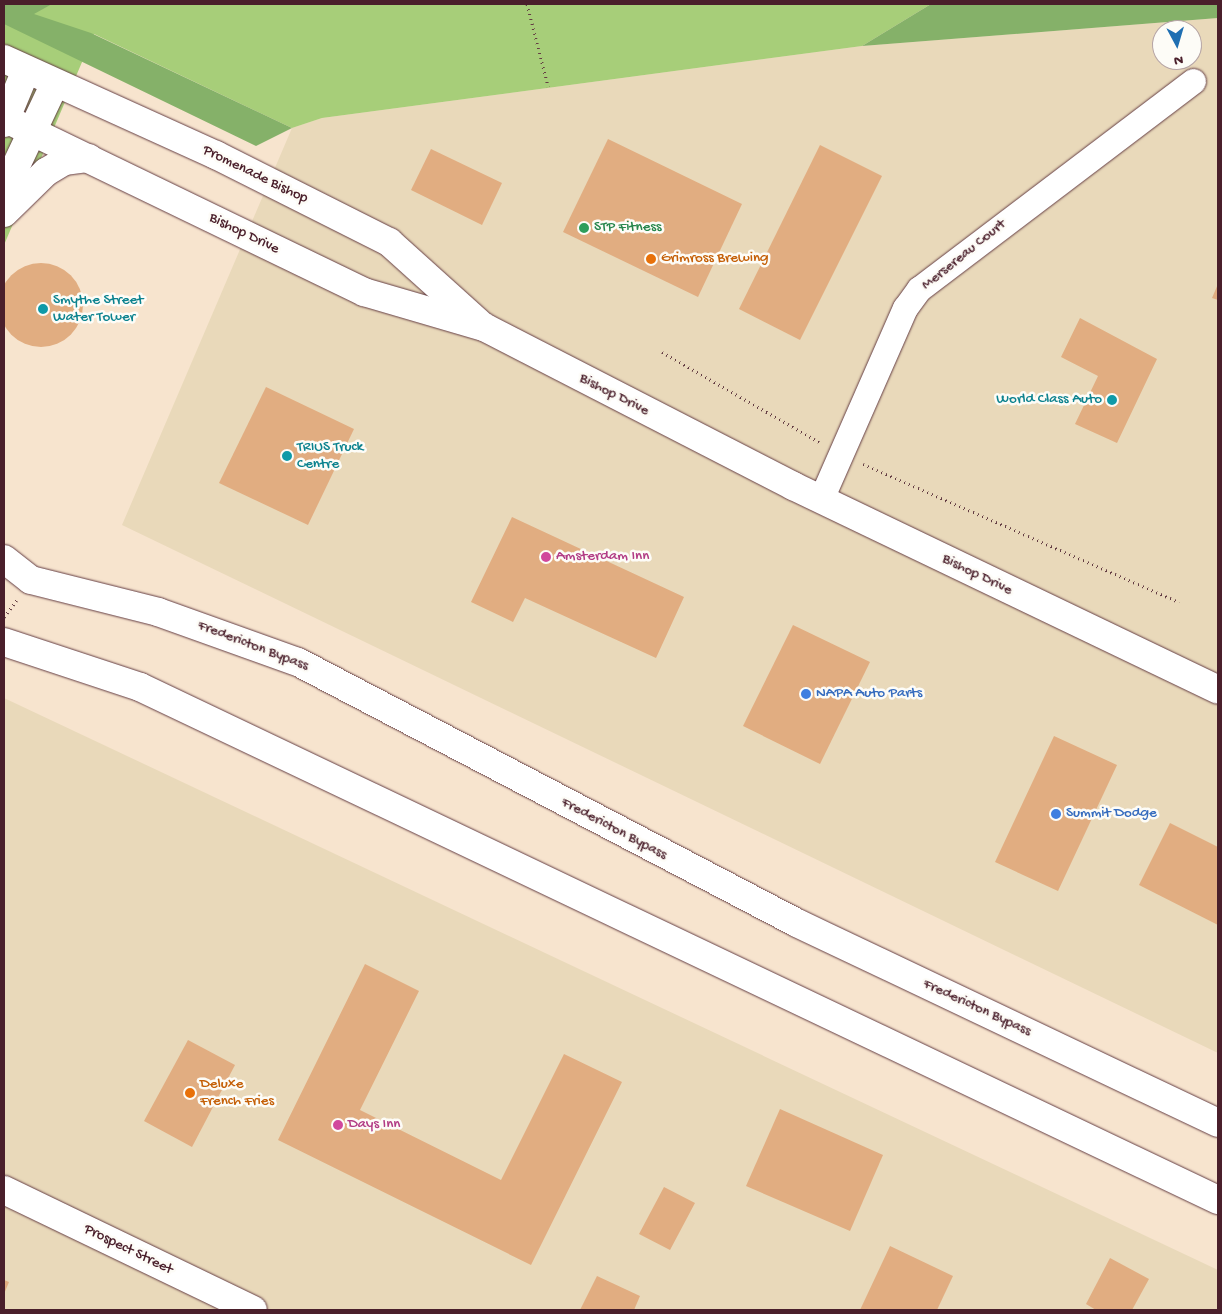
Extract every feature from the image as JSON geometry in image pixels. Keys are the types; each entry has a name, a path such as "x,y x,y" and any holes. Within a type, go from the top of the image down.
{"main road":[{"name":"Promenade Bishop","path":"15,65 216,155 388,242 484,327"},
{"path":"4,120 15,65"},
{"path":"4,191 55,83"},
{"name":"Bishop Drive","path":"4,120 89,158 364,292 484,327 821,499 1218,690"},
{"path":"4,213 46,172 64,161 89,158"},
{"name":"Fredericton Bypass","path":"4,559 19,574 50,587 158,612 298,662 797,923 1218,1123"},
{"path":"4,642 140,687 1218,1200"},
{"name":"Prospect Street","path":"4,1190 253,1310"}],"street":[{"name":"Mersereau Court","path":"821,499 906,308 920,289 1193,81"}],"path":[{"path":"527,4 548,86"},
{"path":"662,352 841,454 1179,602"},
{"path":"4,618 22,593"}],"shaded area":[{"path":"1218,18 1218,1053 122,525 292,128 322,118 862,46 1152,23 1152,70 1202,70 1202,20 1193,20"},
{"path":"4,698 1218,1270 1218,1310 4,1310"}],"green space":[{"path":"4,4 931,4 862,46 322,118 292,128 94,34 4,245"},
{"path":"4,4 52,4 34,14 91,33 292,128 256,146 4,24"},
{"path":"931,4 1218,4 1218,18 1152,20 1152,23 862,46"}],"building":[{"path":"608,139 742,204 698,297 563,232"},
{"path":"820,145 882,176 800,340 739,309"},
{"path":"431,149 502,183 482,225 411,190"},
{"name":"Smythe Street Water Tower","path":"41,263 57,266 71,275 80,289 83,305 80,321 71,335 57,344 41,347 25,344 11,335 2,321 -1,305 2,289 11,275 25,266"},
{"path":"1218,284 1218,300 1212,298"},
{"name":"World Class Auto","path":"1080,318 1157,359 1117,443 1075,424 1098,376 1061,357"},
{"name":"TRIUS Truck Centre","path":"266,387 354,429 308,525 219,483"},
{"name":"Amsterdam Inn","path":"512,517 684,597 656,658 525,598 513,622 471,602"},
{"name":"NAPA Auto Parts","path":"793,625 870,662 820,764 743,726"},
{"name":"Summit Dodge","path":"1054,736 1117,765 1058,891 995,862"},
{"path":"1170,823 1218,847 1218,925 1139,885"},
{"name":"Days Inn","path":"365,964 419,991 360,1110 501,1180 564,1054 622,1082 531,1265 278,1140"},
{"name":"Deluxe French Fries","path":"188,1040 235,1065 192,1147 144,1121"},
{"path":"780,1109 883,1155 850,1231 746,1186"},
{"path":"664,1187 695,1203 670,1250 639,1234"},
{"path":"890,1246 953,1276 937,1310 860,1310"},
{"path":"1110,1258 1149,1279 1132,1310 1096,1310 1086,1304"},
{"path":"597,1276 640,1296 634,1310 580,1310"},
{"path":"4,1280 9,1282 4,1294"}],"place":[{"name":"STP Fitness","path":"584,228"},
{"name":"Grimross Brewing","path":"651,259"},
{"name":"Smythe Street Water Tower","path":"43,309"},
{"name":"World Class Auto","path":"1112,400"},
{"name":"TRIUS Truck Centre","path":"287,456"},
{"name":"Amsterdam Inn","path":"546,557"},
{"name":"NAPA Auto Parts","path":"806,694"},
{"name":"Summit Dodge","path":"1056,814"},
{"name":"Deluxe French Fries","path":"190,1093"},
{"name":"Days Inn","path":"338,1125"}]}
